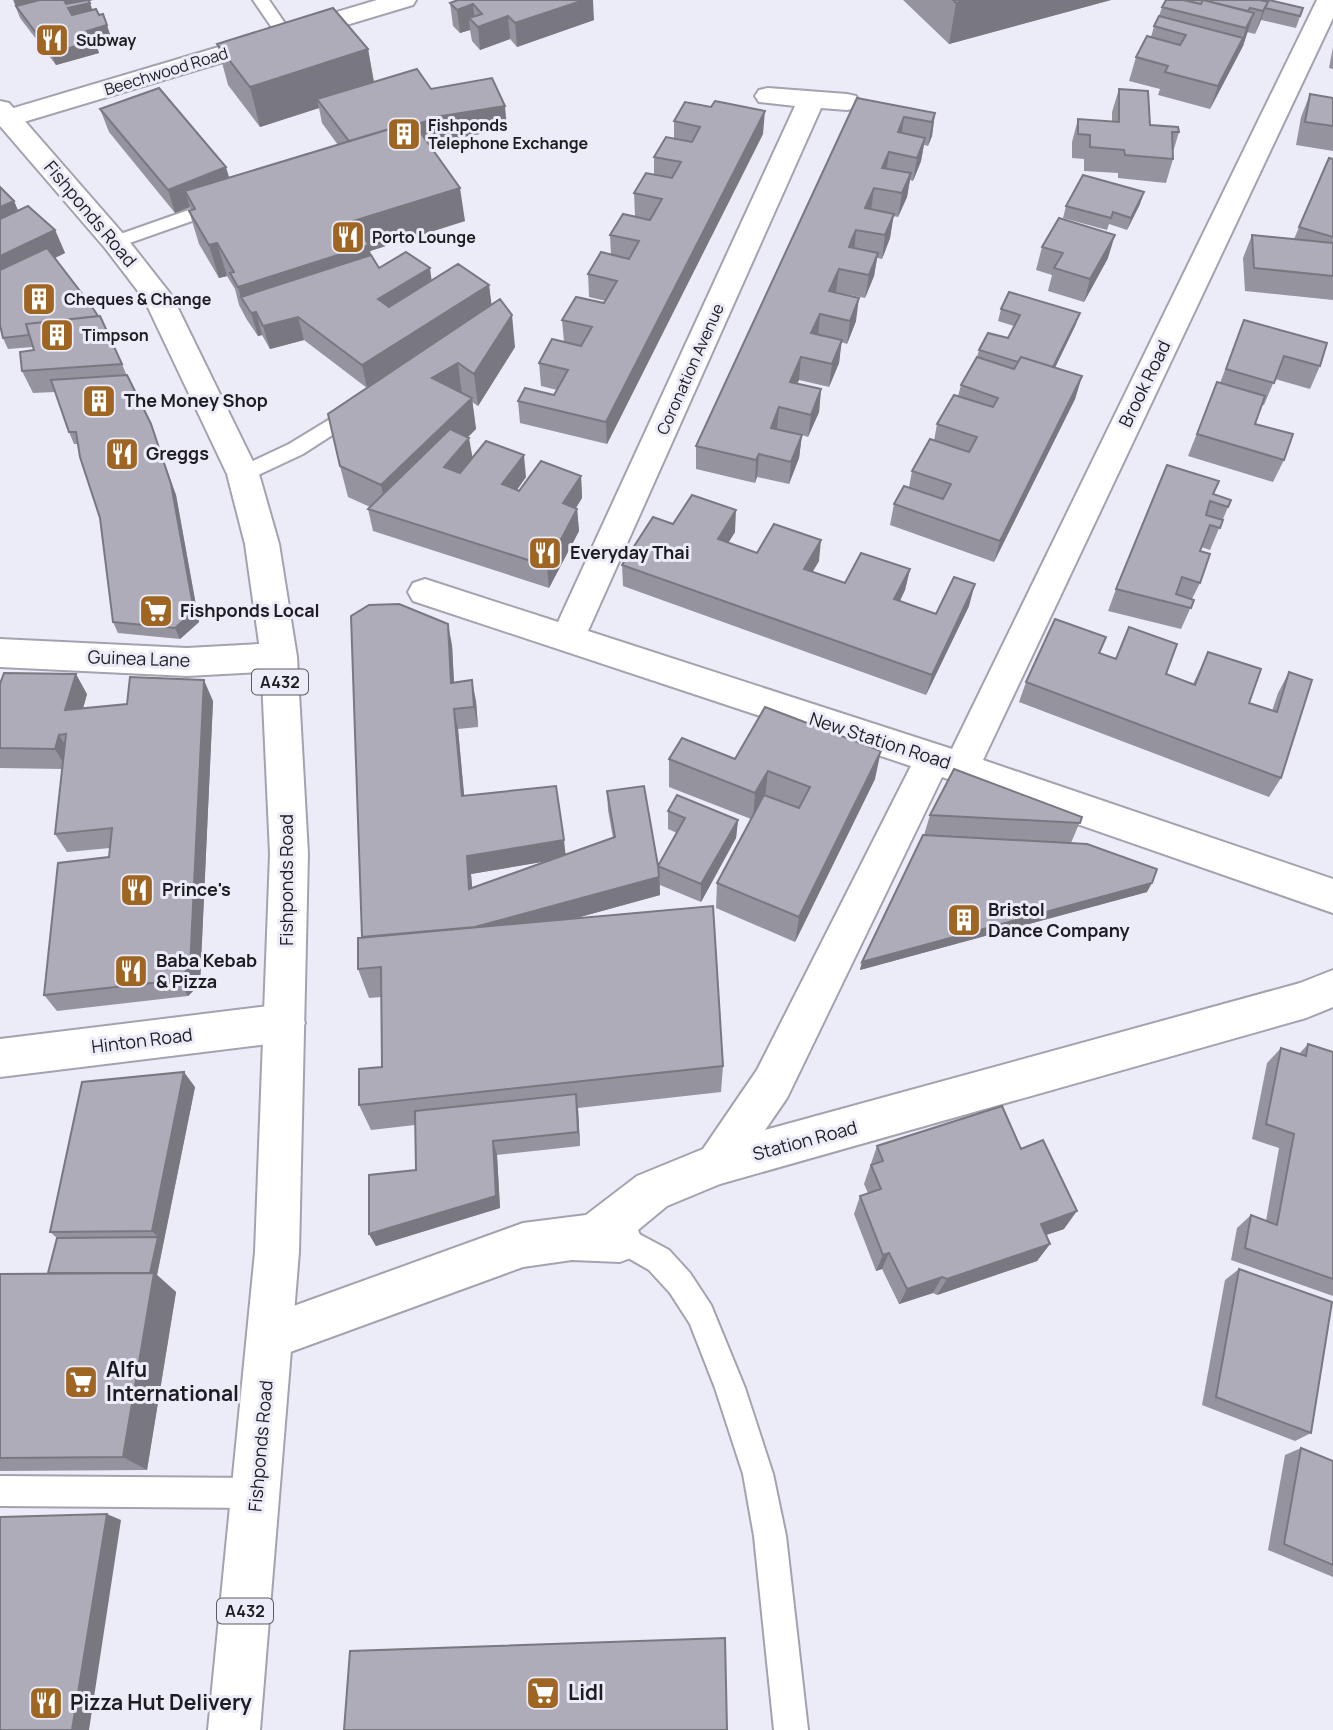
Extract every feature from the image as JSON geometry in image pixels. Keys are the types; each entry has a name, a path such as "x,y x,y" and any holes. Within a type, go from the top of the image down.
{"street":[{"name":"Beechwood Road","path":"4,113 404,0"},
{"name":"Brook Road","path":"947,763 1297,92 1329,0"},
{"path":"768,96 847,102"},
{"name":"Coronation Avenue","path":"568,637 811,100"},
{"name":"Fishponds Road","path":"4,113 115,242 157,296 243,474 262,544 279,657 289,854 277,1252 234,1730"},
{"name":"New Station Road","path":"425,592 947,763 1333,896"},
{"name":"Guinea Lane","path":"0,653 187,662 279,657"},
{"name":"Station Road","path":"718,1164 772,1084 947,763"},
{"name":"Station Road","path":"718,1164 1279,1008 1333,988"},
{"name":"Hinton Road","path":"0,1058 285,1023"},
{"path":"271,1336 523,1245 564,1237 611,1238 652,1191 718,1164"}],"lane":[{"path":"261,0 285,35"},
{"path":"115,242 232,201"},
{"path":"243,474 296,449 375,398"},
{"path":"611,1238 659,1260 680,1283 701,1315 730,1388 758,1474 770,1536 792,1730"},
{"path":"0,1491 257,1493"}],"building":[{"path":"40,0 64,0 66,4 88,0 90,3 68,8 72,15 96,9 99,15 103,14 107,25 87,31 95,41 51,53 16,6"},
{"path":"458,0 584,0 515,23 508,16 478,27 469,18 482,14 473,4 457,10 450,3"},
{"path":"1166,0 1201,4 1203,0 1254,13 1246,28 1162,7"},
{"path":"1183,0 1203,0 1201,4"},
{"path":"1203,0 1268,2 1263,11 1250,8 1248,11"},
{"path":"1263,0 1303,8 1300,16 1265,8 1268,2"},
{"path":"333,8 368,49 250,87 217,44"},
{"path":"1159,16 1243,38 1218,86 1165,72 1168,66 1136,57 1147,36 1180,45 1186,35 1154,26"},
{"path":"417,69 431,89 492,78 505,106 442,116 415,125 413,122 349,141 317,99"},
{"path":"159,88 226,167 168,190 100,109"},
{"path":"1119,89 1148,91 1150,125 1178,127 1179,132 1172,132 1173,159 1125,155 1124,150 1090,147 1090,135 1078,134 1078,119 1119,122"},
{"path":"1310,94 1333,98 1333,126 1305,122"},
{"path":"857,98 935,113 932,122 904,117 898,132 925,138 917,158 889,152 882,168 911,173 902,193 874,188 865,208 894,214 885,235 856,230 852,239 849,247 878,253 869,275 839,269 829,291 859,298 850,321 820,314 811,333 842,340 832,364 801,357 790,382 821,389 811,415 779,407 771,428 802,435 791,462 759,454 756,460 696,446"},
{"path":"715,101 765,111 606,422 518,401 525,388 554,395 568,370 539,363 552,339 581,346 592,327 562,320 576,297 604,303 617,281 588,274 601,252 629,259 639,241 610,235 623,214 650,220 662,199 634,193 646,173 672,178 681,162 654,157 666,137 692,142 700,127 674,121 685,102 711,107"},
{"path":"413,122 460,188 353,221 369,245 238,287 230,273 234,272 217,243 209,245 189,211 195,209 185,191"},
{"path":"1329,158 1333,159 1333,237 1299,227"},
{"path":"1083,175 1144,192 1131,218 1113,212 1111,218 1066,206"},
{"path":"0,187 14,201 0,207"},
{"path":"28,206 55,230 0,256 0,219"},
{"path":"1059,218 1115,235 1090,279 1054,268 1063,253 1042,247"},
{"path":"1252,235 1333,243 1333,276 1254,268"},
{"path":"47,248 98,316 26,324 29,335 3,338 0,325 0,270"},
{"path":"406,252 430,268 378,299 389,307 458,264 489,285 362,365 298,317 263,326 256,312 251,313 241,297 371,255 379,268"},
{"path":"1009,292 1080,313 1053,367 1021,357 1018,362 979,350 988,333 1008,338 1020,315 1001,309"},
{"path":"500,299 512,315 474,374 458,363 432,378 472,398 381,485 340,466 328,414"},
{"path":"100,316 122,364 22,371 20,352 34,350 26,324"},
{"path":"1244,320 1327,343 1320,366 1284,356 1274,383 1226,369"},
{"path":"977,357 1014,369 1021,357 1082,376 1000,541 894,504 904,486 943,499 951,484 912,471 930,439 969,452 977,437 937,424 954,395 993,407 998,398 961,385"},
{"path":"127,375 151,424 171,484 194,611 175,628 113,622 100,518 80,457 76,432 69,432 51,380"},
{"path":"1217,382 1265,396 1255,424 1293,434 1284,460 1197,434"},
{"path":"450,429 469,438 444,467 460,473 486,441 524,455 502,484 519,491 541,461 581,476 563,503 577,509 547,566 368,509"},
{"path":"1167,465 1219,481 1213,494 1231,500 1228,507 1210,501 1206,515 1223,520 1220,528 1210,525 1200,551 1210,554 1200,583 1182,577 1176,594 1194,600 1191,608 1116,589"},
{"path":"692,495 736,510 718,539 757,553 774,524 821,540 804,569 845,583 861,553 910,569 894,599 936,614 954,577 975,584 932,675 622,565 653,517 673,524"},
{"path":"399,604 448,624 451,683 472,680 474,707 454,709 462,796 556,786 564,840 467,856 469,889 615,837 607,791 644,786 659,877 475,927 362,937 351,616 369,605"},
{"path":"1055,619 1106,637 1099,653 1116,659 1129,627 1177,644 1166,674 1195,685 1208,652 1261,669 1249,703 1277,712 1289,672 1312,680 1281,778 1026,682"},
{"path":"4,673 76,674 65,710 127,704 130,677 204,680 190,967 178,980 44,995 58,863 109,857 112,828 55,834 66,734 59,735 55,749 0,748 0,684"},
{"path":"765,707 881,751 799,917 717,883 764,795 799,808 810,787 768,771 755,793 669,759 682,738 735,759"},
{"path":"954,769 1082,817 1080,823 930,815"},
{"path":"677,795 738,820 701,884 658,866 685,818 668,811"},
{"name":"Bristol Dance Company","path":"923,835 1087,844 1157,869 1152,883 862,962"},
{"path":"713,906 723,1066 359,1105 359,1069 382,1067 381,967 358,969 358,938"},
{"path":"1308,1044 1333,1052 1333,1279 1245,1248 1251,1215 1277,1225 1294,1134 1266,1124 1281,1048 1306,1056"},
{"path":"184,1072 152,1231 50,1232 82,1082"},
{"path":"576,1094 578,1132 493,1141 496,1196 369,1234 369,1175 416,1170 415,1111"},
{"path":"1002,1106 1021,1149 1043,1140 1077,1211 1041,1224 1050,1244 947,1279 942,1277 907,1289 889,1253 883,1255 860,1196 881,1189 871,1165 883,1161 877,1146"},
{"path":"158,1237 150,1273 48,1273 57,1238"},
{"path":"1239,1269 1332,1302 1311,1433 1216,1397"},
{"name":"Alfu International","path":"154,1273 123,1457 0,1458 0,1274"},
{"path":"1301,1448 1333,1461 1333,1565 1284,1544"},
{"path":"107,1514 72,1730 0,1730 0,1517"},
{"name":"Lidl","path":"725,1638 727,1730 344,1730 350,1651"}],"place":[{"name":"Subway","path":"52,40"},
{"name":"Fishponds Telephone Exchange","path":"404,134"},
{"name":"Porto Lounge","path":"348,237"},
{"name":"Cheques & Change","path":"39,299"},
{"name":"Timpson","path":"57,335"},
{"name":"The Money Shop","path":"99,401"},
{"name":"Greggs","path":"122,454"},
{"name":"Everyday Thai","path":"545,553"},
{"name":"Fishponds Local","path":"156,611"},
{"name":"Prince's","path":"137,890"},
{"name":"Bristol Dance Company","path":"964,920"},
{"name":"Baba Kebab & Pizza","path":"131,971"},
{"name":"Alfu International","path":"81,1382"},
{"name":"Lidl","path":"543,1693"},
{"name":"Pizza Hut Delivery","path":"46,1703"}]}
